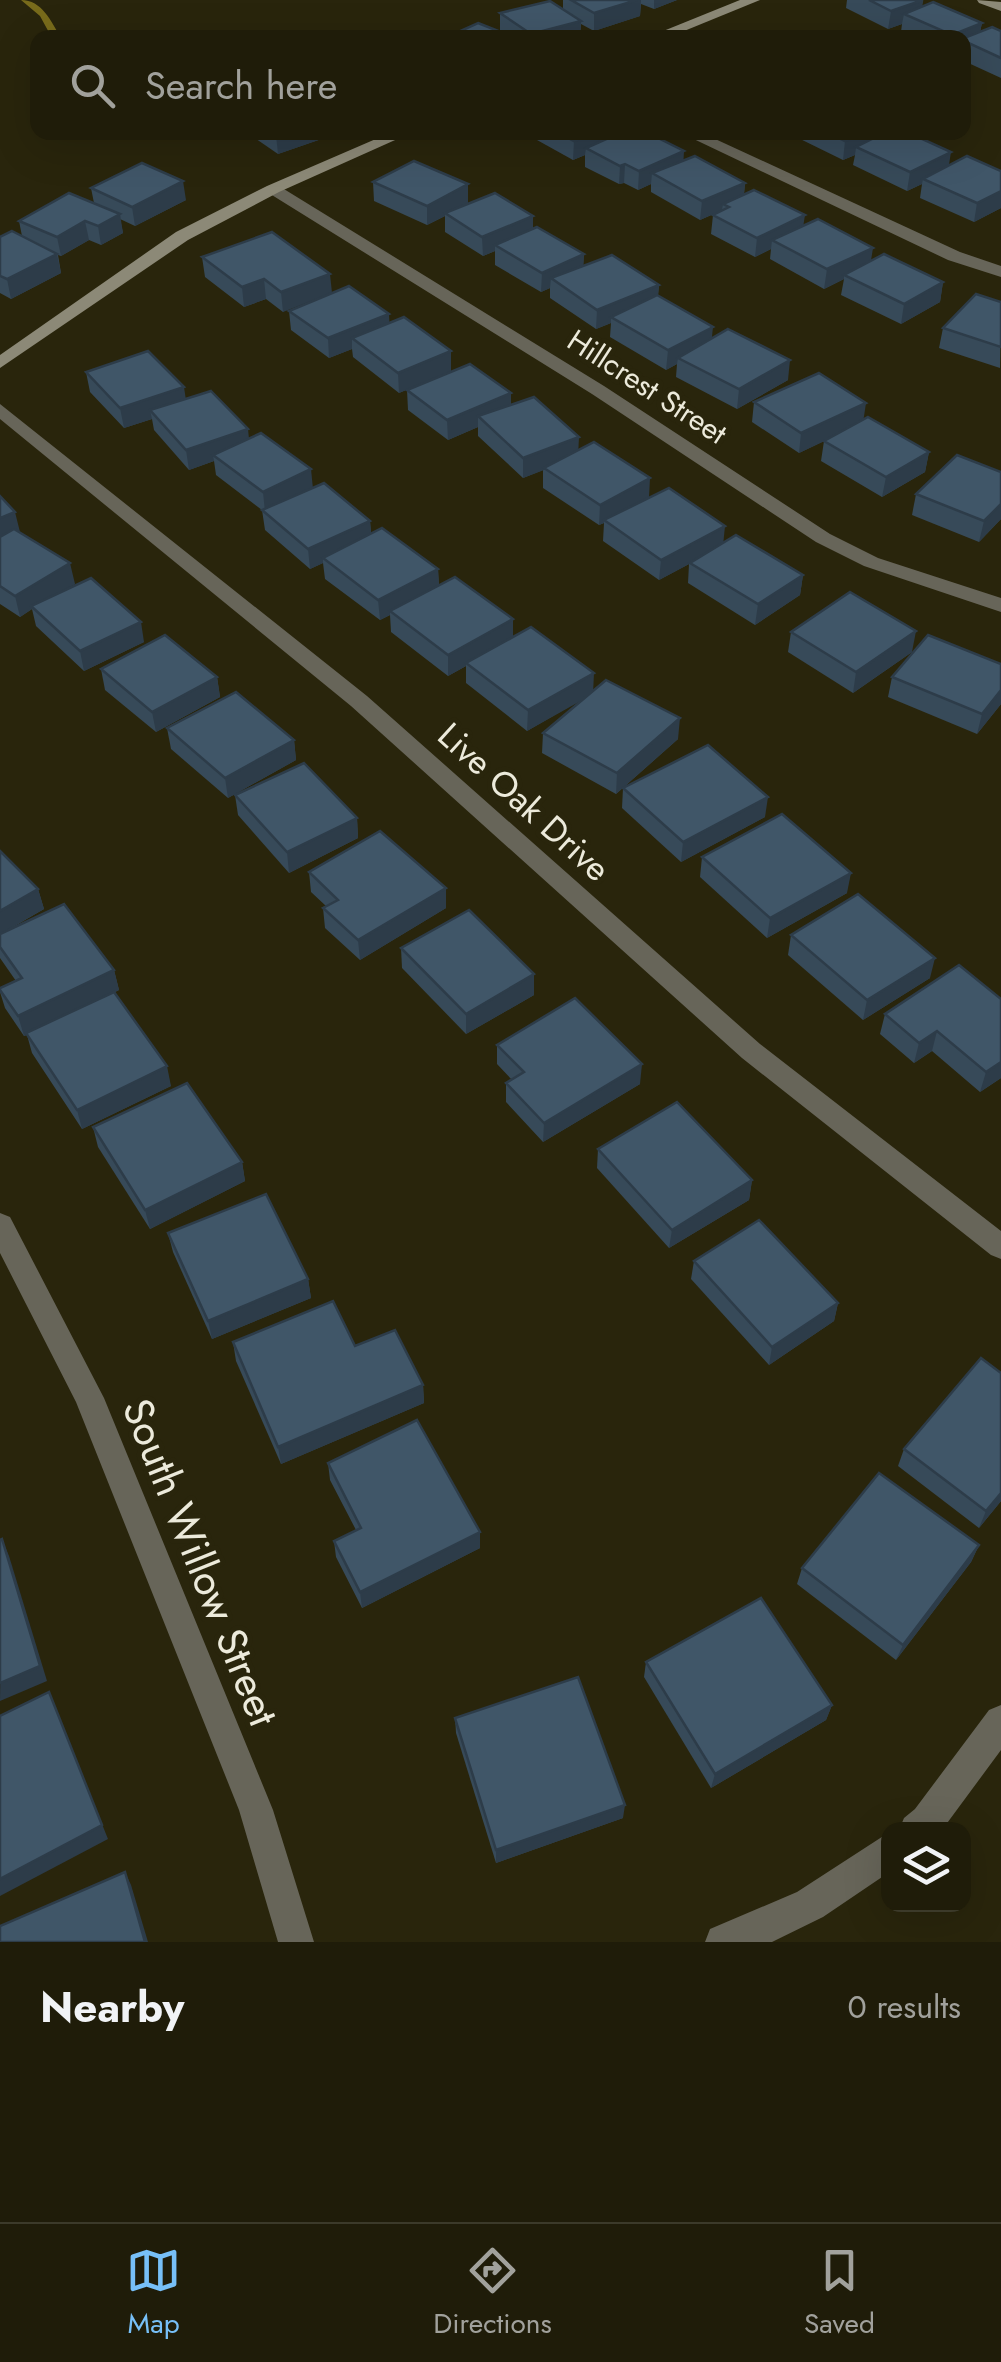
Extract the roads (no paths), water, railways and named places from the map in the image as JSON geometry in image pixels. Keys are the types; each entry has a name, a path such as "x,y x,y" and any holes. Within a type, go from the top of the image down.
{"street":[{"path":"675,30 753,0"},
{"path":"984,0 1001,7"},
{"path":"0,363 182,236 274,189 387,140"},
{"path":"703,140 954,256 1001,272"},
{"name":"Hillcrest Street","path":"274,189 598,390 823,538 871,562 1001,605"},
{"name":"Live Oak Drive","path":"0,410 358,702 751,1051 1001,1247"},
{"name":"South Willow Street","path":"0,1225 89,1398 256,1810 296,1942"},
{"path":"926,1822 1001,1722"},
{"path":"723,1942 766,1929 856,1878 881,1858"}],"waterway":[{"path":"25,0 43,14 52,30"}]}
